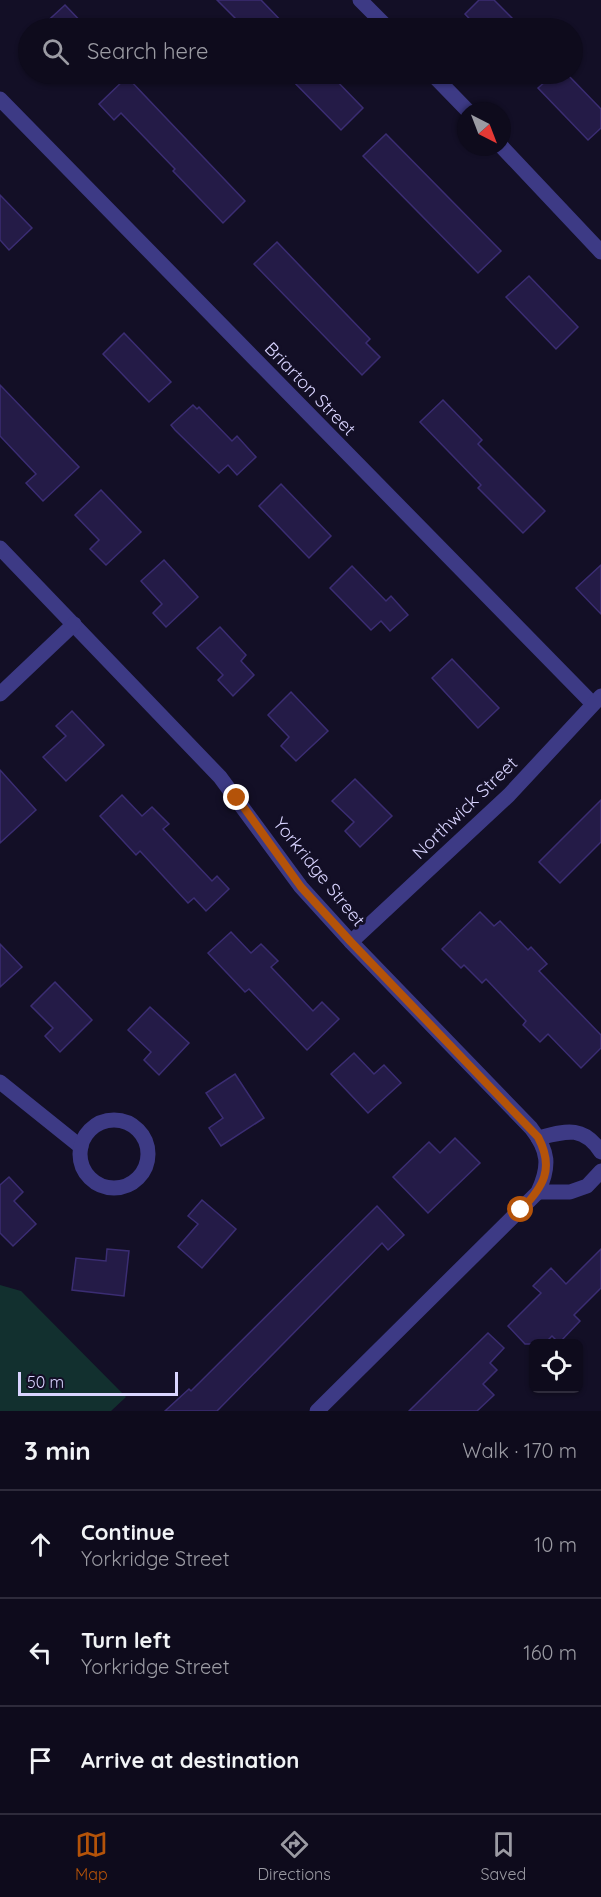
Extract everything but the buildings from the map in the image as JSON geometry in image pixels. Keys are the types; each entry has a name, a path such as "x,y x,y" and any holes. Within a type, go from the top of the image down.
{"street":[{"path":"360,0 378,18"},
{"path":"442,84 459,102"},
{"name":"Briarton Street","path":"0,99 597,700"},
{"path":"510,156 601,252"},
{"name":"Yorkridge Street","path":"0,548 220,777 291,874 351,942 538,1137 545,1150 545,1177 538,1192 317,1411"},
{"path":"0,694 74,624"},
{"name":"Northwick Street","path":"351,942 509,795 597,700"},
{"path":"0,1082 81,1147"},
{"path":"109,1120 122,1120 134,1126 144,1136 149,1148 148,1162 143,1174 133,1183 120,1189 107,1188 94,1183 85,1173 80,1160 81,1147 86,1134 96,1125 109,1120"},
{"path":"538,1137 561,1132 584,1134 601,1152"},
{"path":"538,1192 570,1192 588,1185 601,1171"}],"green space":[{"path":"0,1285 21,1291 126,1397 111,1411 0,1411"}],"route":[{"path":"237,798 301,887 538,1137 545,1150 545,1177 538,1192 521,1210"}]}
